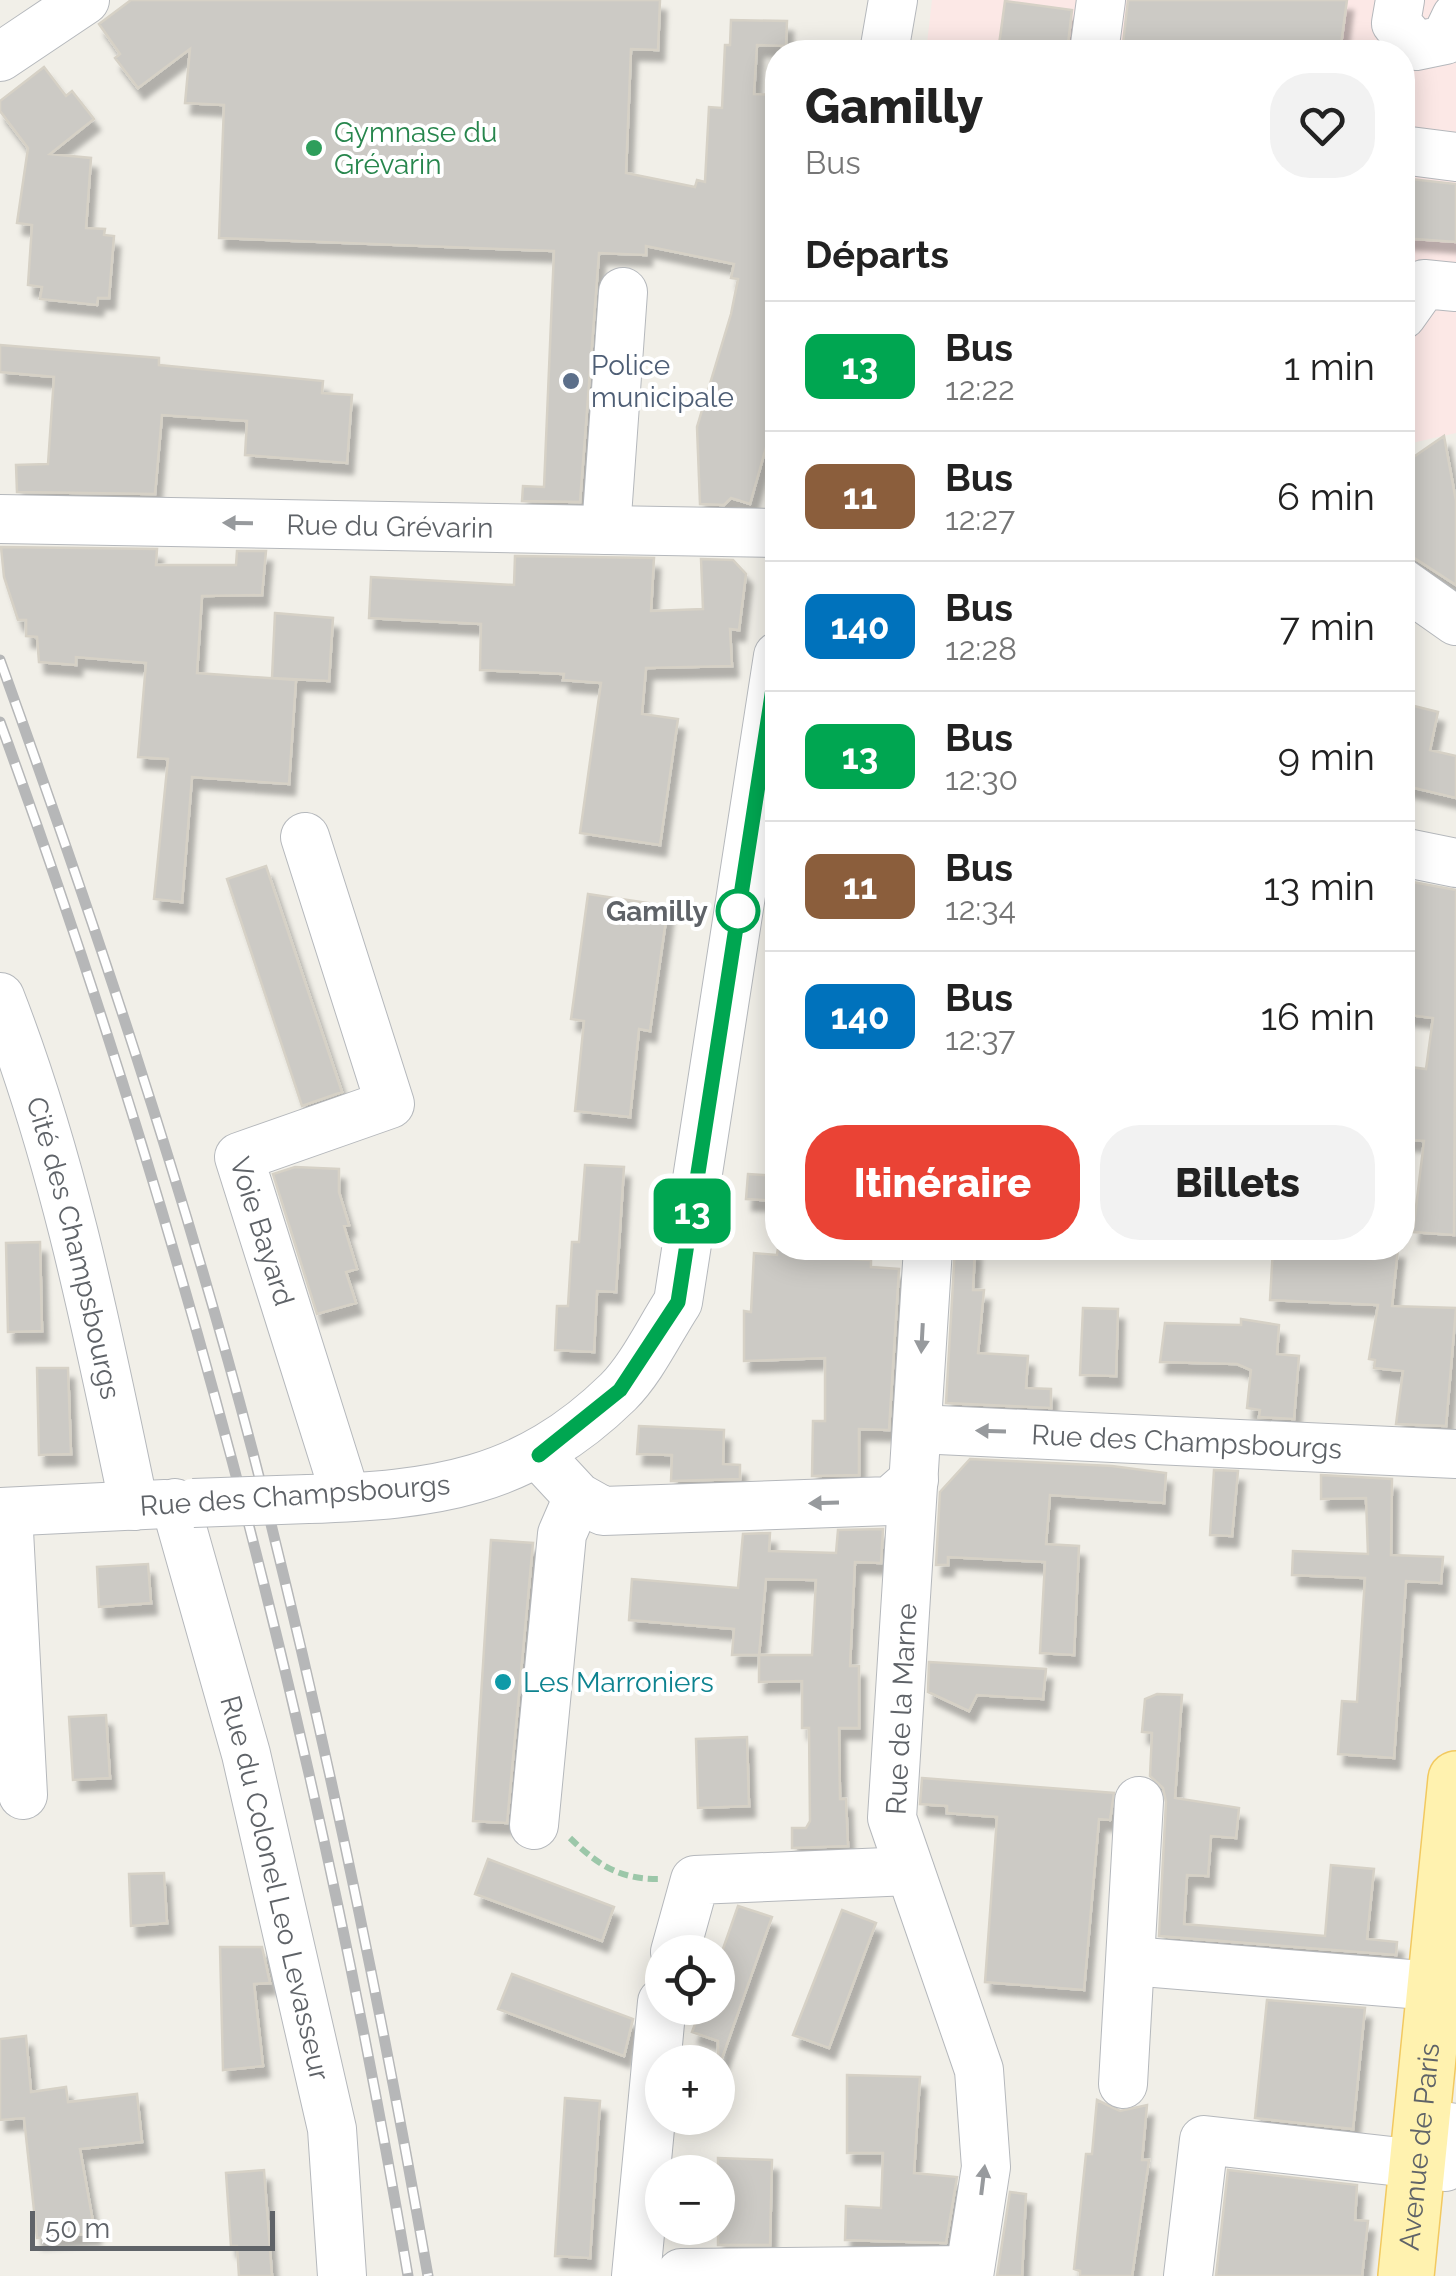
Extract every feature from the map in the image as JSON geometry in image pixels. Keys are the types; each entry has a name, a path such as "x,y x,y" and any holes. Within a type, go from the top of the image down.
{"main road":[{"name":"Avenue de Paris","path":"1434,2276 1438,2142 1434,1986 1456,1779"},
{"name":"Avenue de Paris","path":"1406,2276 1456,2046"}],"street":[{"path":"0,57 84,0"},
{"path":"886,40 893,0"},
{"path":"1095,40 1100,0"},
{"path":"1400,0 1396,24 1411,40"},
{"path":"1415,45 1446,40 1456,18 1451,0"},
{"path":"1415,152 1456,157"},
{"path":"1415,296 1424,284 1456,287"},
{"path":"606,530 623,292"},
{"name":"Rue du Grévarin","path":"0,519 765,534"},
{"path":"1415,591 1456,621"},
{"name":"Rue des Champsbourgs","path":"4,1512 327,1498 472,1483 539,1455 620,1390 678,1302 765,740"},
{"name":"Voie Bayard","path":"305,837 390,1104 239,1158 327,1498"},
{"path":"1415,855 1456,863"},
{"name":"Cité des Champsbourgs","path":"0,997 32,1079 80,1256 167,1504"},
{"name":"Rue de la Marne","path":"927,1260 892,1818 979,2070 986,2167 969,2273"},
{"name":"Rue des Champsbourgs","path":"917,1429 1456,1454"},
{"path":"539,1455 578,1497 603,1511 890,1501 914,1480"},
{"path":"534,1825 562,1534 578,1497"},
{"name":"Rue du Colonel Leo Levasseur","path":"167,1504 246,1754 332,2129 342,2276"},
{"path":"4,1512 23,1795"},
{"path":"1123,2084 1138,1801"},
{"path":"680,1935 694,1880 910,1871"},
{"path":"1131,1961 1434,1986"},
{"path":"662,2025 658,2275 969,2273"},
{"path":"1188,2276 1204,2140 1438,2142"}],"path":[{"path":"534,1825 559,1828 596,1863 627,1879 694,1880"}],"shaded area":[{"path":"932,0 1456,0 1456,433 1415,442 1415,40 927,40"}],"building":[{"name":"Gymnase du Grévarin","path":"131,0 660,0 658,50 631,49 626,173 695,187 697,180 705,182 709,107 722,108 725,45 730,45 731,20 787,21 786,40 765,40 765,45 757,45 754,94 765,94 765,451 750,504 731,498 724,505 700,504 697,427 731,314 738,279 731,278 734,264 646,246 646,255 599,253 580,502 522,501 523,486 544,487 554,251 219,238 224,105 185,103 190,49 138,88 115,58 120,54 99,24"},
{"path":"1128,0 1347,0 1342,40 1123,40"},
{"path":"1005,1 1072,10 1068,40 1000,40"},
{"path":"44,67 66,96 72,91 94,119 50,154 91,158 86,228 105,229 104,235 114,236 109,298 98,298 97,305 40,299 42,287 28,285 32,225 17,223 28,148 0,111 0,101"},
{"path":"1415,179 1456,184 1456,242 1415,239"},
{"path":"0,345 159,358 159,365 323,381 322,393 352,395 347,463 245,455 247,421 162,415 155,494 17,492 16,465 48,464 54,377 0,372"},
{"path":"1444,436 1456,501 1456,585 1415,558 1415,456"},
{"path":"1,547 157,549 156,565 236,565 237,551 266,551 262,595 202,596 197,673 296,680 289,784 192,777 182,902 154,899 168,759 138,757 146,663 76,657 76,665 39,662 37,637 26,636 26,620 18,620 4,577"},
{"path":"515,556 654,558 651,611 703,609 701,559 733,560 746,574 739,630 730,629 732,666 646,668 642,714 678,719 660,845 580,833 601,683 563,680 564,674 480,670 481,624 369,618 371,577 514,585"},
{"path":"275,613 333,618 329,681 272,678"},
{"path":"1415,706 1438,712 1430,750 1456,756 1456,798 1415,788"},
{"path":"266,866 342,1092 302,1106 227,879"},
{"path":"1415,882 1456,890 1454,1235 1415,1232 1424,1141 1415,1140 1415,1068 1426,1069 1433,1018 1415,1016"},
{"path":"588,894 668,906 650,1031 639,1029 630,1117 575,1111 584,1021 571,1019"},
{"path":"585,1165 624,1167 616,1292 597,1291 594,1352 555,1350 557,1306 568,1306 572,1242 579,1242"},
{"path":"295,1167 339,1169 339,1192 349,1225 344,1226 357,1269 346,1272 356,1303 317,1314 273,1174"},
{"path":"748,1174 765,1175 765,1200 746,1199"},
{"path":"40,1242 42,1331 8,1332 6,1243"},
{"path":"754,1253 765,1254 765,1260 871,1260 871,1267 899,1269 889,1430 859,1429 859,1475 812,1476 813,1421 825,1421 825,1358 744,1361 744,1311 751,1312"},
{"path":"954,1260 974,1260 973,1290 984,1290 978,1353 1028,1356 1026,1388 1051,1389 1051,1408 946,1403"},
{"path":"1272,1260 1397,1260 1392,1306 1456,1308 1446,1426 1396,1424 1403,1371 1374,1368 1375,1360 1369,1359 1378,1305 1270,1300"},
{"path":"1083,1308 1118,1309 1116,1376 1080,1375"},
{"path":"1241,1319 1279,1325 1277,1354 1299,1356 1294,1419 1259,1417 1260,1410 1247,1408 1251,1370 1237,1364 1160,1362 1165,1323 1241,1325"},
{"path":"37,1368 68,1368 71,1454 39,1455"},
{"path":"639,1426 724,1430 723,1464 740,1465 740,1479 671,1481 672,1455 637,1454"},
{"path":"970,1459 1112,1466 1166,1473 1164,1503 1050,1495 1046,1544 1079,1546 1074,1655 1040,1653 1045,1562 948,1557 948,1565 936,1565 940,1492"},
{"path":"1214,1470 1238,1471 1232,1536 1210,1535"},
{"path":"1321,1475 1392,1479 1391,1555 1443,1557 1441,1583 1406,1581 1394,1758 1338,1754 1342,1701 1357,1702 1365,1578 1292,1575 1293,1551 1368,1554 1366,1498 1321,1499"},
{"path":"883,1529 881,1563 855,1562 850,1666 859,1666 859,1728 839,1728 840,1799 846,1799 848,1846 792,1848 792,1828 806,1828 810,1821 809,1728 802,1728 802,1681 759,1682 759,1655 732,1655 734,1629 629,1620 632,1579 738,1588 743,1534 770,1533 769,1551 836,1553 838,1530","holes":["766,1579 816,1580 812,1655 759,1655"]},
{"name":"Les Marroniers","path":"491,1540 533,1543 507,1823 473,1821"},
{"path":"148,1564 151,1603 99,1607 97,1567"},
{"path":"929,1662 1046,1669 1043,1699 977,1695 969,1711 928,1692"},
{"path":"1157,1694 1182,1695 1175,1798 1239,1808 1236,1838 1211,1836 1208,1876 1187,1875 1184,1924 1325,1936 1331,1865 1374,1869 1367,1939 1397,1942 1396,1955 1159,1936 1166,1802 1163,1788 1150,1776 1152,1733 1142,1732 1145,1699"},
{"path":"106,1715 110,1778 73,1780 69,1717"},
{"path":"747,1737 749,1806 698,1808 696,1739"},
{"path":"922,1778 1114,1793 1110,1820 1099,1819 1084,1990 985,1982 997,1817 947,1813 947,1806 920,1804"},
{"path":"488,1859 614,1907 602,1941 475,1894"},
{"path":"164,1873 167,1923 131,1926 129,1874"},
{"path":"738,1906 772,1917 735,2021 735,1935 728,1935"},
{"path":"842,1910 876,1923 829,2048 793,2035"},
{"path":"220,1947 262,1947 270,1983 254,1984 263,2066 223,2070"},
{"path":"512,1974 633,2019 624,2056 498,2009"},
{"path":"1267,2000 1365,2008 1353,2129 1255,2118"},
{"path":"695,2025 734,2025 727,2045 718,2045 718,2041 692,2032"},
{"path":"26,2036 31,2092 66,2087 68,2102 137,2094 142,2142 80,2149 95,2233 37,2238 24,2118 0,2120 0,2039"},
{"path":"847,2075 920,2077 914,2173 957,2177 946,2243 845,2240 846,2206 881,2208 883,2153 847,2153"},
{"path":"565,2098 600,2101 590,2258 555,2256"},
{"path":"1097,2100 1120,2111 1147,2105 1142,2160 1149,2160 1132,2276 1080,2276 1080,2271 1074,2269 1086,2154 1092,2154"},
{"path":"735,2159 772,2160 770,2245 735,2245"},
{"path":"264,2170 272,2276 239,2276 237,2246 231,2246 226,2173"},
{"path":"1228,2170 1357,2185 1355,2220 1368,2221 1362,2276 1216,2276"},
{"path":"1010,2192 1026,2194 1022,2276 997,2276"}],"railway":[{"path":"0,660 136,1054 253,1453 349,1863 428,2276"},
{"path":"0,722 129,1103 240,1490 333,1881 408,2276"}],"bus line":[{"name":"13","path":"539,1455 620,1390 678,1302 765,740"}],"place":[{"name":"Gymnase du Grévarin","path":"314,148"},
{"name":"Police municipale","path":"571,381"},
{"name":"Gamilly","path":"738,911"},
{"name":"Les Marroniers","path":"503,1682"}]}
